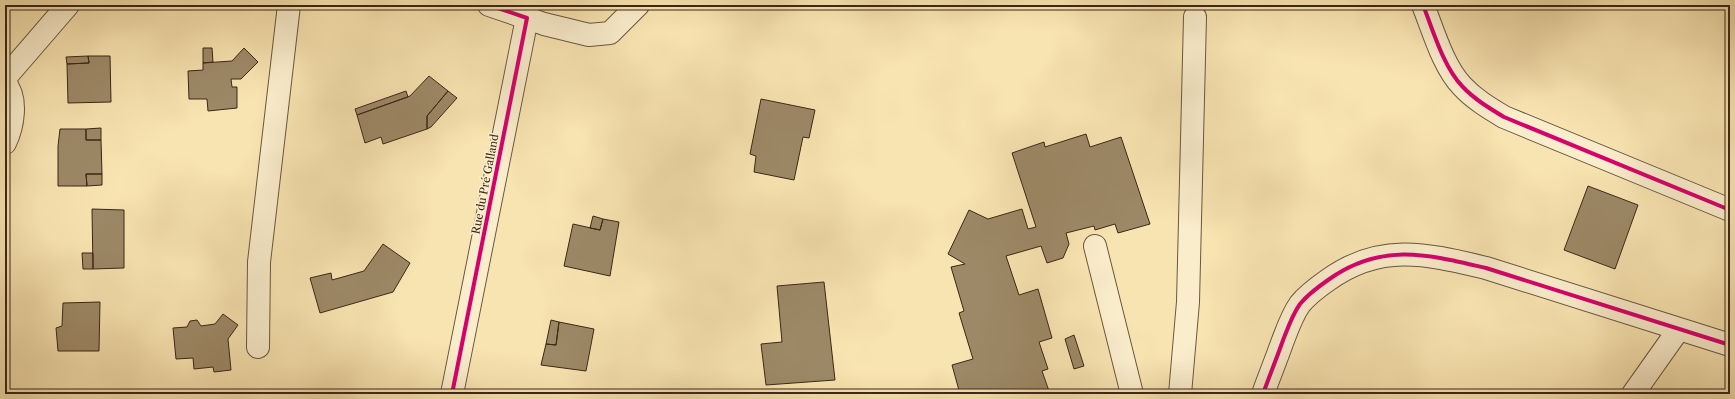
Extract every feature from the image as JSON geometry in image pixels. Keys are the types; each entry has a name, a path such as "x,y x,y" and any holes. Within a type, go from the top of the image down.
{"street":[{"path":"5,78 68,5"},
{"path":"258,348 259,262 289,5"},
{"path":"489,5 544,24 589,35 610,33 638,5"},
{"path":"1423,5 1452,72 1462,86 1485,106 1504,117 1730,210"},
{"path":"1180,394 1188,302 1195,17"},
{"name":"Rue du Pré Galland","path":"452,394 527,18"},
{"path":"5,83 9,88 14,111 5,143"},
{"path":"1095,246 1132,394"},
{"path":"1262,394 1291,321 1300,304 1310,293 1341,271 1366,260 1403,253 1448,259 1486,268 1730,345"},
{"path":"1634,394 1679,329"}],"building":[{"path":"203,48 212,48 213,62 203,63"},
{"path":"244,48 258,62 241,79 231,79 232,87 237,87 237,108 208,111 207,99 189,99 188,71 203,70 203,63 232,61"},
{"path":"88,56 89,63 67,64 66,57"},
{"path":"88,56 110,56 111,102 68,103 67,64 89,63"},
{"path":"429,76 448,91 427,116 427,129 383,144 381,137 365,143 357,115 410,96"},
{"path":"406,91 408,97 357,115 355,109"},
{"path":"448,91 457,98 431,127 427,129 427,116"},
{"path":"761,99 815,110 809,138 803,137 794,180 754,172 756,156 750,154"},
{"path":"101,128 101,140 86,140 86,129"},
{"path":"60,129 86,129 86,140 101,140 102,174 86,174 87,186 58,186 58,146"},
{"path":"1086,134 1090,147 1121,137 1150,224 1118,233 1115,224 1095,230 1094,226 1066,233 1069,244 1063,258 1047,263 1041,246 1006,256 1019,295 1038,289 1052,338 1039,342 1048,369 1042,371 1050,394 980,394 979,391 960,394 952,365 973,359 959,313 964,311 951,267 965,264 948,254 969,210 988,219 1022,209 1028,229 1036,227 1012,153 1044,142 1045,147"},
{"path":"86,174 102,174 102,185 87,186"},
{"path":"1588,186 1638,205 1615,269 1564,250"},
{"path":"92,209 124,210 124,268 93,269"},
{"path":"593,216 603,219 600,230 590,228"},
{"path":"603,219 619,222 610,276 564,266 573,224 600,230"},
{"path":"383,244 410,263 393,292 320,313 310,278 331,273 332,280 364,271"},
{"path":"82,253 93,253 93,269 83,269"},
{"path":"824,282 835,380 766,385 761,344 782,342 777,286"},
{"path":"100,302 99,351 58,351 56,328 62,326 63,303"},
{"path":"223,314 238,325 228,339 231,370 214,372 213,367 194,369 193,358 176,359 173,328 187,327 190,321 197,320 201,326 215,324"},
{"path":"551,320 559,322 556,345 546,344"},
{"path":"559,322 594,329 586,371 541,365 546,344 556,345"},
{"path":"1074,335 1084,366 1074,369 1065,339"}],"cycle path":[{"path":"452,394 527,18 489,5"},
{"path":"1423,5 1439,47 1455,78 1467,91 1487,107 1504,117 1730,210"},
{"path":"1263,394 1290,323 1297,308 1303,300 1328,280 1348,268 1367,260 1405,254 1444,259 1486,268 1730,345"}]}
